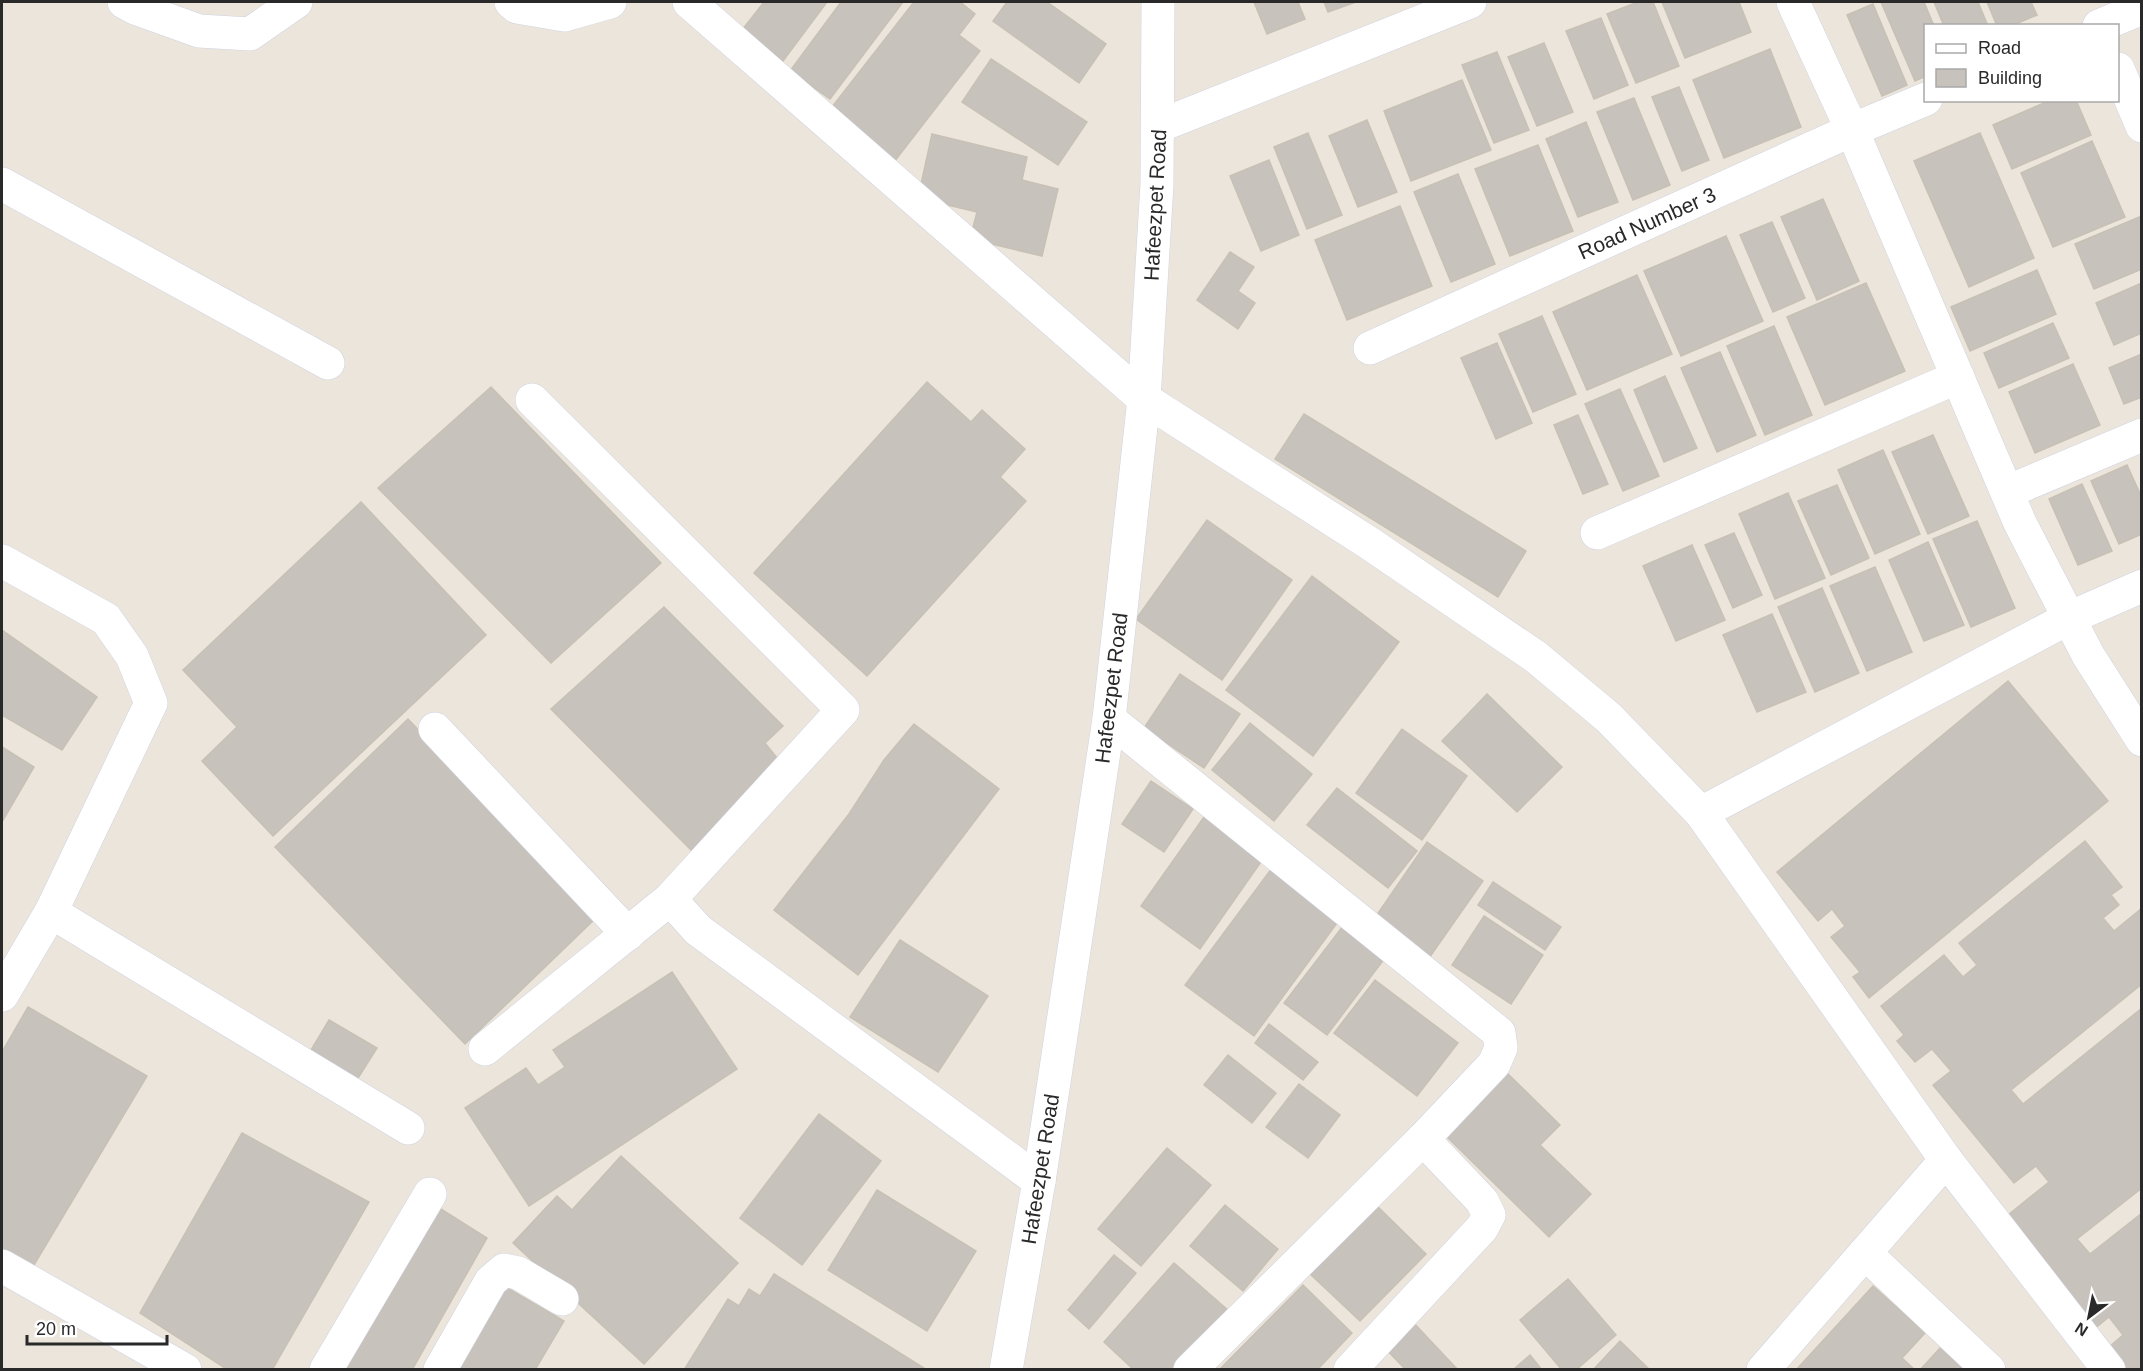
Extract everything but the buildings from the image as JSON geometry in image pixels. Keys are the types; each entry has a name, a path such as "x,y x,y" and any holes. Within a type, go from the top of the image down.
{"street":[{"path":"124,2 199,31 250,34 296,2"},
{"path":"511,2 517,7 564,15 610,2"},
{"path":"689,2 1144,399 1369,543 1536,657 1610,718 1701,813 1946,1160 2109,1370"},
{"name":"Hafeezpet Road","path":"1006,1370 1039,1181 1109,719 1144,399 1158,184 1158,2"},
{"path":"1159,126 1470,2"},
{"path":"1793,2 1852,130 2020,523 2088,656 2142,740"},
{"path":"2102,24 2142,8"},
{"path":"2119,71 2142,126"},
{"name":"Road Number 3","path":"1370,348 1852,130 1924,100"},
{"path":"2,184 328,363"},
{"path":"1597,533 1958,377"},
{"path":"485,1049 670,898 843,710 532,400"},
{"path":"2007,492 2142,435"},
{"path":"2,561 106,619 132,656 151,703 51,912 2,995"},
{"path":"1701,813 2069,618 2142,586"},
{"path":"1109,719 1499,1033 1501,1048 1494,1064 1423,1139 1190,1370"},
{"path":"435,729 628,933"},
{"path":"670,898 698,930 1039,1181"},
{"path":"51,912 408,1128"},
{"path":"1350,1370 1482,1228 1489,1215 1482,1201 1423,1139"},
{"path":"1763,1370 1946,1160"},
{"path":"326,1370 430,1194"},
{"path":"1865,1253 1989,1370"},
{"path":"2,1266 185,1370"},
{"path":"440,1370 491,1281 504,1270 518,1273 562,1299"}]}
